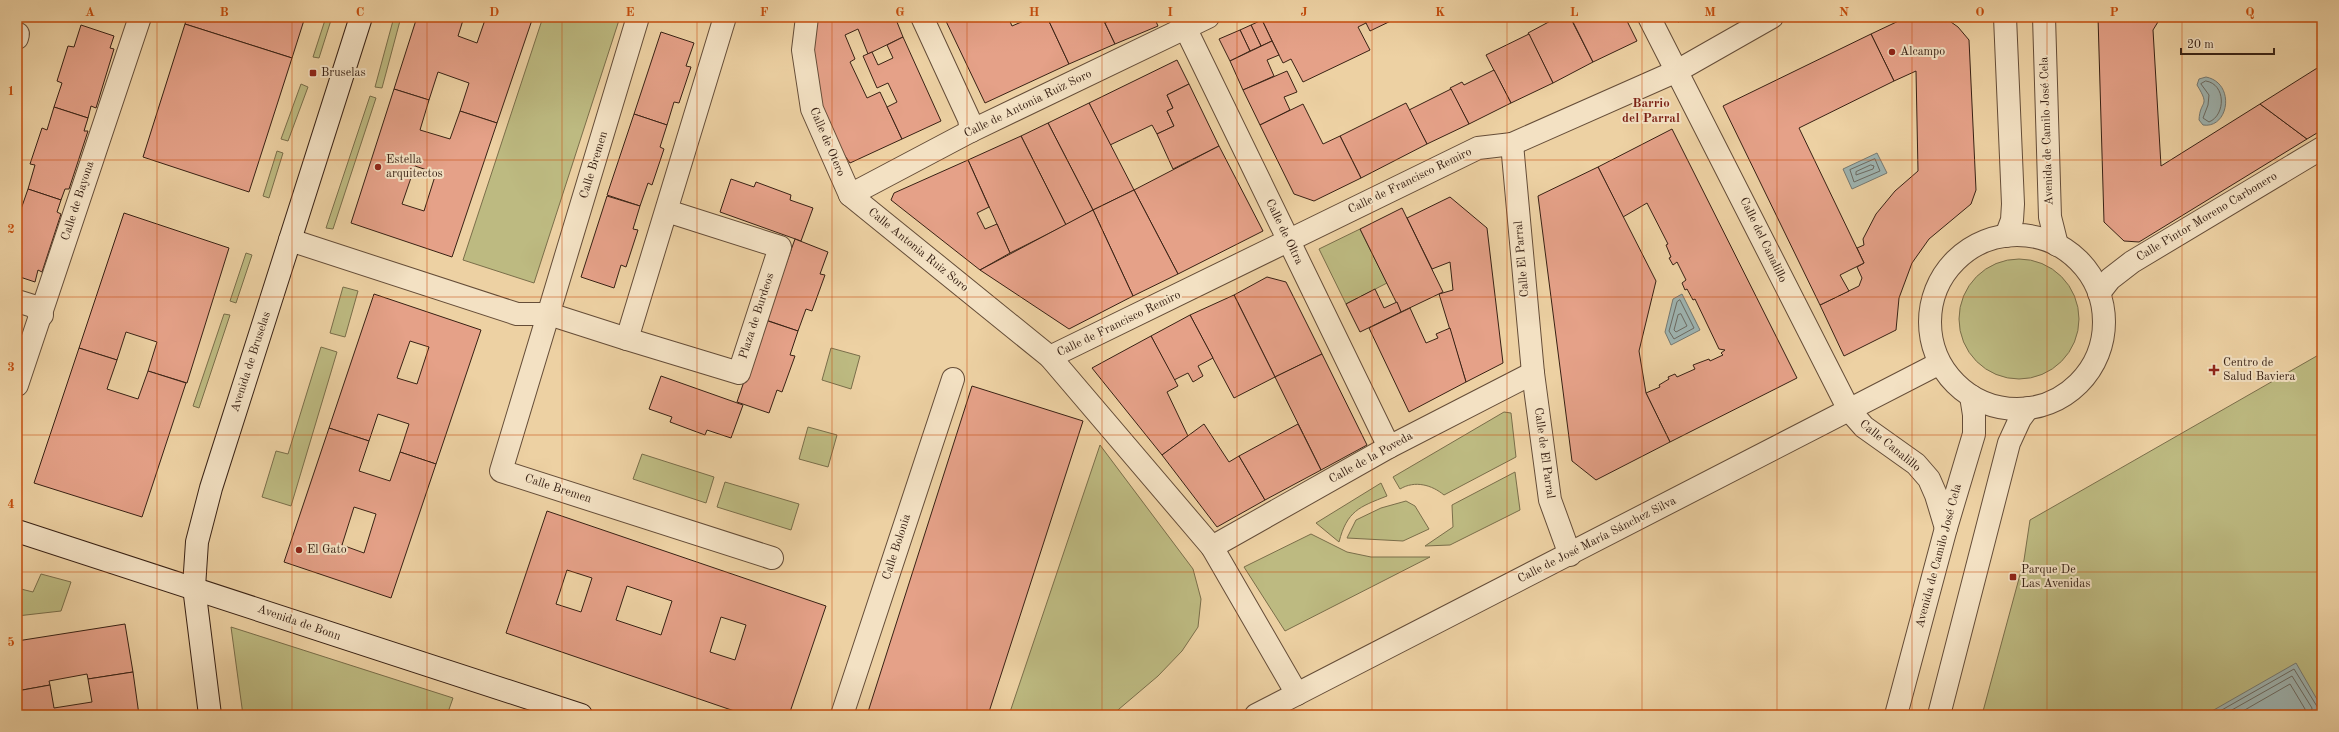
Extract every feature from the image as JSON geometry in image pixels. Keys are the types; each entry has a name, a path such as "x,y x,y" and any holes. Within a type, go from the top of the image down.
{"street":[{"name":"Calle de Bayona","path":"17,385 42,315 76,205 140,17"},
{"name":"Avenida de Bruselas","path":"210,715 194,587 197,542 209,495 361,17"},
{"name":"Calle Bremen","path":"638,17 549,314 500,471 772,558"},
{"path":"290,240 517,314 549,314 627,339 725,17"},
{"name":"Calle de Otero","path":"807,17 803,50 812,109 850,195"},
{"path":"922,17 969,119 971,131"},
{"name":"Calle de Antonia Ruiz Soro","path":"850,195 1183,22 1208,17"},
{"name":"Calle del Canalillo","path":"1649,17 1848,410"},
{"name":"Calle de Francisco Remiro","path":"1050,357 1478,148 1512,144 1677,71 1772,17"},
{"path":"2005,17 2013,204 2012,220 2006,236"},
{"name":"Avenida de Camilo José Cela","path":"2044,17 2050,217 2057,245"},
{"name":"Calle de Oltra","path":"1183,22 1389,447"},
{"name":"Calle El Parral","path":"1512,144 1533,373"},
{"name":"Calle Pintor Moreno Carbonero","path":"2099,293 2110,278 2132,262 2322,148"},
{"name":"Calle Antonia Ruiz Soro","path":"850,195 986,305"},
{"name":"Plaza de Burdeos","path":"627,339 738,373 780,247 667,211"},
{"path":"2006,236 2036,237 2057,245 2079,261 2091,276 2099,293 2104,310 2103,338 2093,364 2077,385 2053,401 2028,408 1998,407 1971,396 1957,386 1938,364 1929,322 1934,296 1946,272 1964,252 1988,240 2006,236"},
{"path":"17,301 33,306 42,315"},
{"name":"Calle de Francisco Remiro","path":"986,305 1050,357 1212,548 1296,694"},
{"name":"Calle de José María Sánchez Silva","path":"1256,715 1938,364"},
{"name":"Calle de la Poveda","path":"1212,548 1389,447 1533,373"},
{"name":"Calle de El Parral","path":"1533,373 1550,500 1570,554"},
{"name":"Calle Bolonia","path":"842,715 953,379"},
{"name":"Avenida de Camilo José Cela","path":"1896,715 1946,528 1974,434 1974,415 1971,396"},
{"path":"1939,715 2009,443 2020,419 2028,408"},
{"name":"Calle Canalillo","path":"1848,410 1864,427 1916,464 1929,479 1936,495 1946,528"},
{"name":"Avenida de Bonn","path":"17,531 194,587 581,715"}],"shaded area":[{"path":"326,17 332,17 319,58 313,57"},
{"path":"394,17 401,17 382,88 375,87"},
{"path":"543,17 620,17 534,283 463,260"},
{"path":"301,84 308,87 288,141 281,139"},
{"path":"370,96 376,98 333,229 326,228"},
{"path":"277,151 283,153 269,198 263,196"},
{"path":"1360,229 1387,283 1346,304 1319,249"},
{"path":"246,253 252,255 236,303 230,301"},
{"path":"2019,259 2042,263 2061,277 2075,296 2079,319 2075,342 2061,361 2042,375 2019,379 1996,375 1977,361 1963,342 1959,319 1963,296 1977,277 1996,263"},
{"path":"343,287 358,291 345,337 330,333"},
{"path":"224,314 230,315 199,408 193,406"},
{"path":"321,347 337,352 291,506 262,497 276,451 288,454"},
{"path":"831,348 860,356 851,389 822,380"},
{"path":"2322,353 2322,715 1982,715 2024,560 2030,520"},
{"path":"1504,412 1511,413 1516,457 1444,495 1429,486 1417,484 1400,489 1393,477"},
{"path":"808,427 837,435 828,467 799,459"},
{"path":"1100,445 1193,569 1201,599 1198,627 1182,651 1158,676 1112,715 1009,715"},
{"path":"642,454 714,477 706,503 633,479"},
{"path":"1515,472 1520,510 1450,545 1425,546 1453,527 1452,505"},
{"path":"725,482 799,504 791,530 717,507"},
{"path":"1381,483 1387,496 1369,503 1350,517 1342,532 1339,542 1316,523"},
{"path":"1406,501 1415,506 1429,529 1403,541 1347,538 1356,520 1381,508"},
{"path":"1311,534 1347,552 1371,557 1430,557 1285,631 1244,567"},
{"path":"41,574 71,582 61,611 17,616 17,588 33,592"},
{"path":"231,627 453,698 447,715 243,715"}],"water":[{"path":"2206,77 2216,81 2222,88 2226,105 2219,120 2212,124 2203,125 2199,120 2204,101 2197,85 2199,79"},
{"path":"1877,153 1887,173 1852,189 1843,169"},
{"path":"1682,294 1700,330 1671,345 1665,332 1673,299"},
{"path":"2296,663 2322,708 2322,712 2317,715 2205,715"}],"building":[{"path":"187,17 305,17 292,58 185,24"},
{"path":"417,17 464,17 458,36 477,43 486,17 533,17 497,123 460,111 469,83 438,72 429,100 394,89"},
{"path":"815,17 895,17 903,37 868,54 858,29 845,35 855,59 850,62 867,98 880,92 902,139 850,163 824,126 810,73"},
{"path":"944,17 1008,17 1012,26 1033,17 1047,17 1069,64 985,103"},
{"path":"1047,17 1102,17 1115,44 1069,64"},
{"path":"1115,17 1154,17 1158,26 1115,44 1105,23"},
{"path":"1268,17 1363,17 1366,23 1358,27 1370,50 1303,82 1291,59 1283,63 1262,20"},
{"path":"1363,17 1397,17 1397,18 1370,31"},
{"path":"1558,17 1570,17 1593,62 1553,83 1528,33"},
{"path":"1578,17 1625,17 1637,41 1593,62 1572,20"},
{"path":"1675,17 1688,17 1678,22"},
{"path":"1907,17 1944,17 1958,27 1969,40 1976,190 1971,204 1929,239 1912,263 1899,298 1896,330 1844,356 1820,305 1859,286 1862,278 1857,267 1864,263 1857,248 1864,245 1863,239 1876,214 1895,191 1918,171 1916,71 1894,81 1871,34"},
{"path":"2098,17 2161,17 2153,30 2161,166 2260,104 2307,139 2139,242 2124,241 2104,222"},
{"path":"1262,20 1272,41 1261,46 1251,25"},
{"path":"185,24 292,58 249,192 143,157"},
{"path":"81,25 114,36 110,48 114,49 96,108 91,106 88,118 54,107 62,83 57,81 68,46 74,47"},
{"path":"1251,25 1261,46 1250,51 1240,30"},
{"path":"1240,30 1250,51 1230,61 1219,39"},
{"path":"661,32 694,43 686,66 691,67 679,103 674,102 667,125 634,114"},
{"path":"1529,34 1553,83 1511,103 1486,55"},
{"path":"1871,34 1894,81 1799,128 1864,263 1840,275 1849,291 1820,305 1723,106"},
{"path":"903,37 941,121 902,139 887,107 897,102 888,83 877,88 863,56 872,52 878,65 893,58 887,45"},
{"path":"1272,41 1279,55 1267,60 1274,76 1243,90 1230,61"},
{"path":"1177,60 1189,84 1167,95 1173,108 1167,111 1174,126 1157,134 1152,125 1110,145 1089,103"},
{"path":"2322,65 2322,130 2307,139 2260,104"},
{"path":"1494,70 1511,103 1469,124 1450,88 1462,82 1464,85"},
{"path":"1287,71 1297,92 1284,97 1290,110 1260,125 1243,90"},
{"path":"1189,84 1219,146 1173,169 1157,134 1174,126 1167,111 1173,108 1167,95"},
{"path":"394,89 429,100 420,130 450,139 460,111 497,123 452,257 351,223","holes":["415,166 436,173 424,211 402,204"]},
{"path":"1451,89 1469,124 1427,144 1409,110"},
{"path":"1089,103 1134,190 1093,210 1048,123"},
{"path":"1406,103 1427,144 1361,178 1340,136"},
{"path":"1303,104 1323,144 1340,136 1361,178 1314,201 1294,194 1260,125"},
{"path":"54,107 88,118 84,131 88,131 69,189 65,189 61,200 28,189 35,165 30,164 42,128 47,130"},
{"path":"634,114 667,125 660,147 664,149 652,185 648,183 640,206 607,195"},
{"path":"1048,123 1093,210 1066,225 1021,136"},
{"path":"1672,129 1797,378 1670,442 1646,393 1660,387 1659,385 1669,379 1668,377 1675,374 1677,377 1695,369 1693,365 1709,359 1710,361 1723,355 1721,353 1725,350 1719,349 1695,299 1693,300 1687,289 1685,290 1682,283 1686,280 1677,262 1673,265 1669,258 1671,257 1666,245 1668,244 1647,203 1623,217 1598,167"},
{"path":"1021,136 1066,225 1010,253 968,160"},
{"path":"1219,146 1263,231 1178,274 1134,190"},
{"path":"968,160 989,207 977,213 985,229 997,224 1010,253 980,270 891,200 894,193"},
{"path":"1598,167 1656,281 1639,351 1646,393 1670,442 1596,480 1572,461 1538,196"},
{"path":"731,179 754,187 756,182 791,195 790,200 813,208 801,241 720,212"},
{"path":"28,189 61,200 57,212 61,214 42,272 38,270 35,282 17,276 17,211 20,212"},
{"path":"1134,190 1178,274 1133,296 1093,210"},
{"path":"607,196 640,206 633,229 638,230 626,267 621,265 614,288 581,277"},
{"path":"1450,197 1487,228 1503,363 1466,382 1439,294 1453,290 1450,262 1432,269 1407,218"},
{"path":"1402,208 1443,292 1401,312 1360,229"},
{"path":"1093,210 1133,296 1069,329 980,270"},
{"path":"124,213 229,248 187,383 148,371 157,342 126,332 117,360 79,348"},
{"path":"795,239 828,252 820,274 825,275 812,311 806,309 798,331 766,320"},
{"path":"1267,277 1286,282 1322,354 1275,377 1234,295"},
{"path":"1375,289 1384,308 1397,302 1401,312 1360,332 1346,304"},
{"path":"374,294 481,330 436,464 400,452 409,424 378,414 369,441 329,428","holes":["410,341 429,347 417,384 397,378"]},
{"path":"1234,295 1275,377 1234,398 1190,315"},
{"path":"1410,308 1426,343 1438,338 1436,334 1450,328 1466,382 1409,412 1369,328"},
{"path":"1190,315 1213,358 1198,366 1203,376 1193,382 1188,373 1174,380 1151,336"},
{"path":"765,320 798,331 790,355 795,356 782,392 777,390 769,413 737,402"},
{"path":"1151,336 1178,386 1167,392 1188,436 1162,455 1092,368"},
{"path":"79,348 117,360 107,389 138,399 148,371 186,383 142,517 34,483"},
{"path":"1322,354 1367,445 1321,470 1275,377"},
{"path":"661,376 743,405 731,438 707,430 705,435 670,422 672,417 649,409"},
{"path":"972,386 1083,421 988,715 867,715"},
{"path":"1204,424 1229,462 1239,456 1265,500 1217,527 1162,455"},
{"path":"1298,424 1321,470 1265,500 1239,456"},
{"path":"329,428 369,441 359,471 390,481 400,452 436,464 391,598 284,562","holes":["354,507 376,514 364,553 342,545"]},
{"path":"547,511 826,606 789,715 746,715 506,633","holes":["567,570 592,578 581,612 556,604","627,586 672,601 661,635 616,620","721,617 746,625 735,660 710,652"]},
{"path":"125,624 133,672 88,679 87,674 49,681 50,685 17,691 17,641"},
{"path":"133,672 139,715 17,715 17,691 50,685 54,708 92,702 88,679"}],"place":[{"name":"Alcampo","path":"1892,52"},
{"name":"Bruselas","path":"313,73"},
{"name":"Estella arquitectos","path":"378,167"},
{"name":"Centro de Salud Baviera","path":"2214,370"},
{"name":"El Gato","path":"299,550"},
{"name":"Parque De Las Avenidas","path":"2013,577"}],"district":[{"name":"Barrio del Parral","path":"1651,110"}]}
